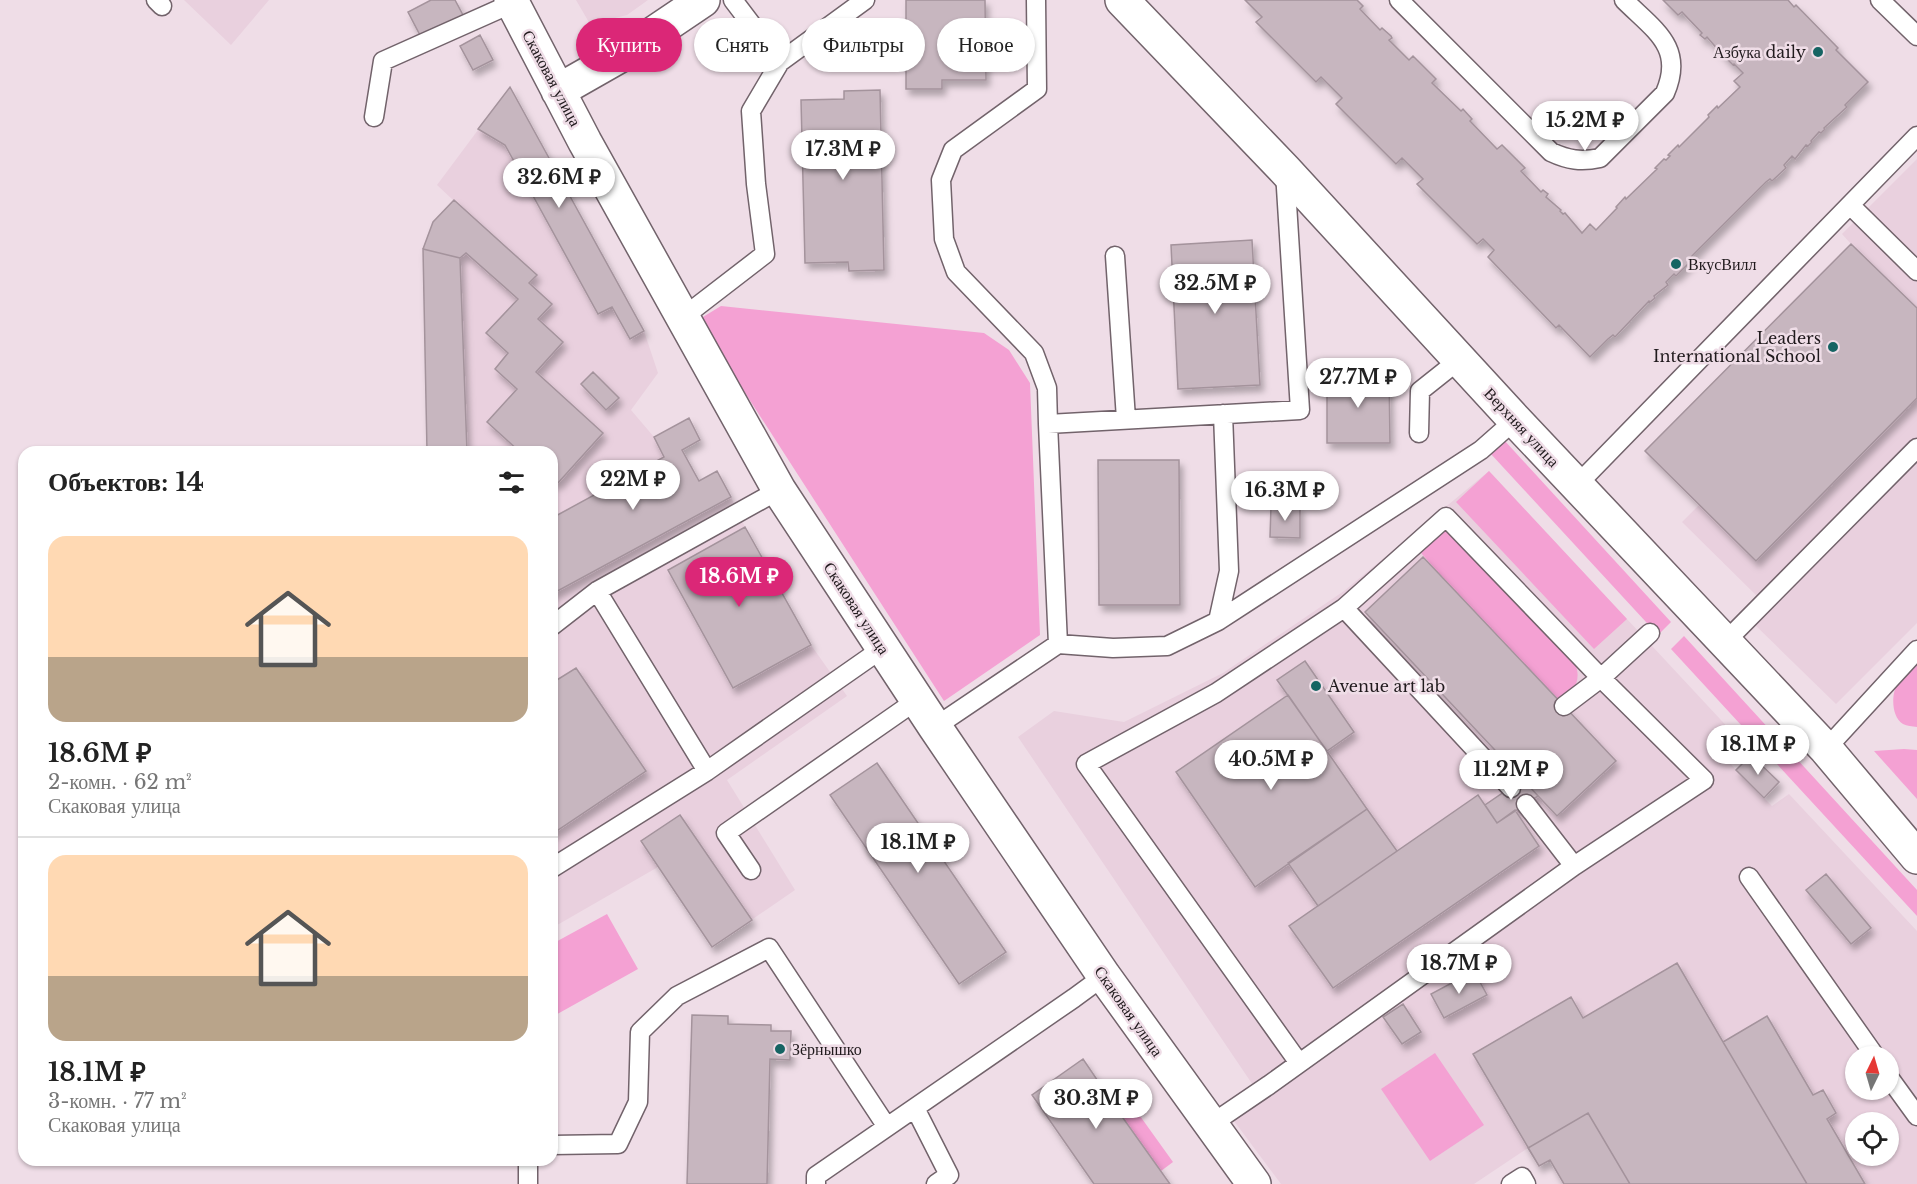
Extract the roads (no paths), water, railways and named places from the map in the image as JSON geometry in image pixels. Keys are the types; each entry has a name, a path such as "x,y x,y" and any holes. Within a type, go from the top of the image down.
{"street":[{"path":"558,91 623,54 703,0"},
{"name":"Верхняя улица","path":"1122,0 1285,170 1515,420 1826,749 1917,857"},
{"name":"Скаковая улица","path":"512,1 558,91 779,490 935,727 1104,976 1254,1184"}],"lane":[{"path":"733,0 747,18"},
{"path":"790,55 865,0"},
{"path":"1036,0 1037,89 953,150 941,180 944,239 956,272 1034,352 1047,388 1058,644"},
{"path":"1399,0 1551,152 1564,158 1585,161 1600,158 1665,93 1670,80 1671,55 1663,39 1624,0"},
{"path":"1880,0 1917,36"},
{"path":"374,117 383,61 512,1"},
{"path":"682,318 765,254 756,184 751,111 774,72"},
{"path":"1577,485 1917,136"},
{"path":"1048,424 1300,410 1285,170"},
{"path":"1850,205 1917,271"},
{"path":"1115,256 1126,419"},
{"path":"1419,433 1420,391 1459,360"},
{"path":"1218,621 1229,572 1223,414"},
{"path":"935,727 1058,644 1113,648 1167,646 1218,621 1481,450 1515,420"},
{"path":"1725,642 1917,448"},
{"path":"558,621 597,591 779,490"},
{"path":"1210,1125 1299,1064 1574,866 1704,780 1601,678 1446,517 1344,608 1216,693 1086,764 1299,1064"},
{"path":"597,591 707,771"},
{"path":"1344,608 1511,788"},
{"path":"1564,706 1601,678 1650,633"},
{"path":"558,864 707,771 883,648"},
{"path":"1826,749 1917,651"},
{"path":"751,870 726,833 917,700"},
{"path":"1526,804 1574,866"},
{"path":"1749,877 1868,1046"},
{"path":"558,1145 618,1144 638,1102 640,1032 677,996 769,948 887,1127"},
{"path":"816,1184 816,1176 1104,976"},
{"path":"1899,1091 1917,1116"},
{"path":"915,1108 949,1175 936,1184"},
{"path":"528,1166 528,1184"},
{"path":"1511,1184 1522,1177 1526,1184"}],"place":[{"name":"Азбука daily","path":"1818,52"},
{"name":"ВкусВилл","path":"1676,264"},
{"name":"Leaders International School","path":"1833,347"},
{"name":"Avenue art lab","path":"1316,686"},
{"name":"Зёрнышко","path":"780,1049"}]}
